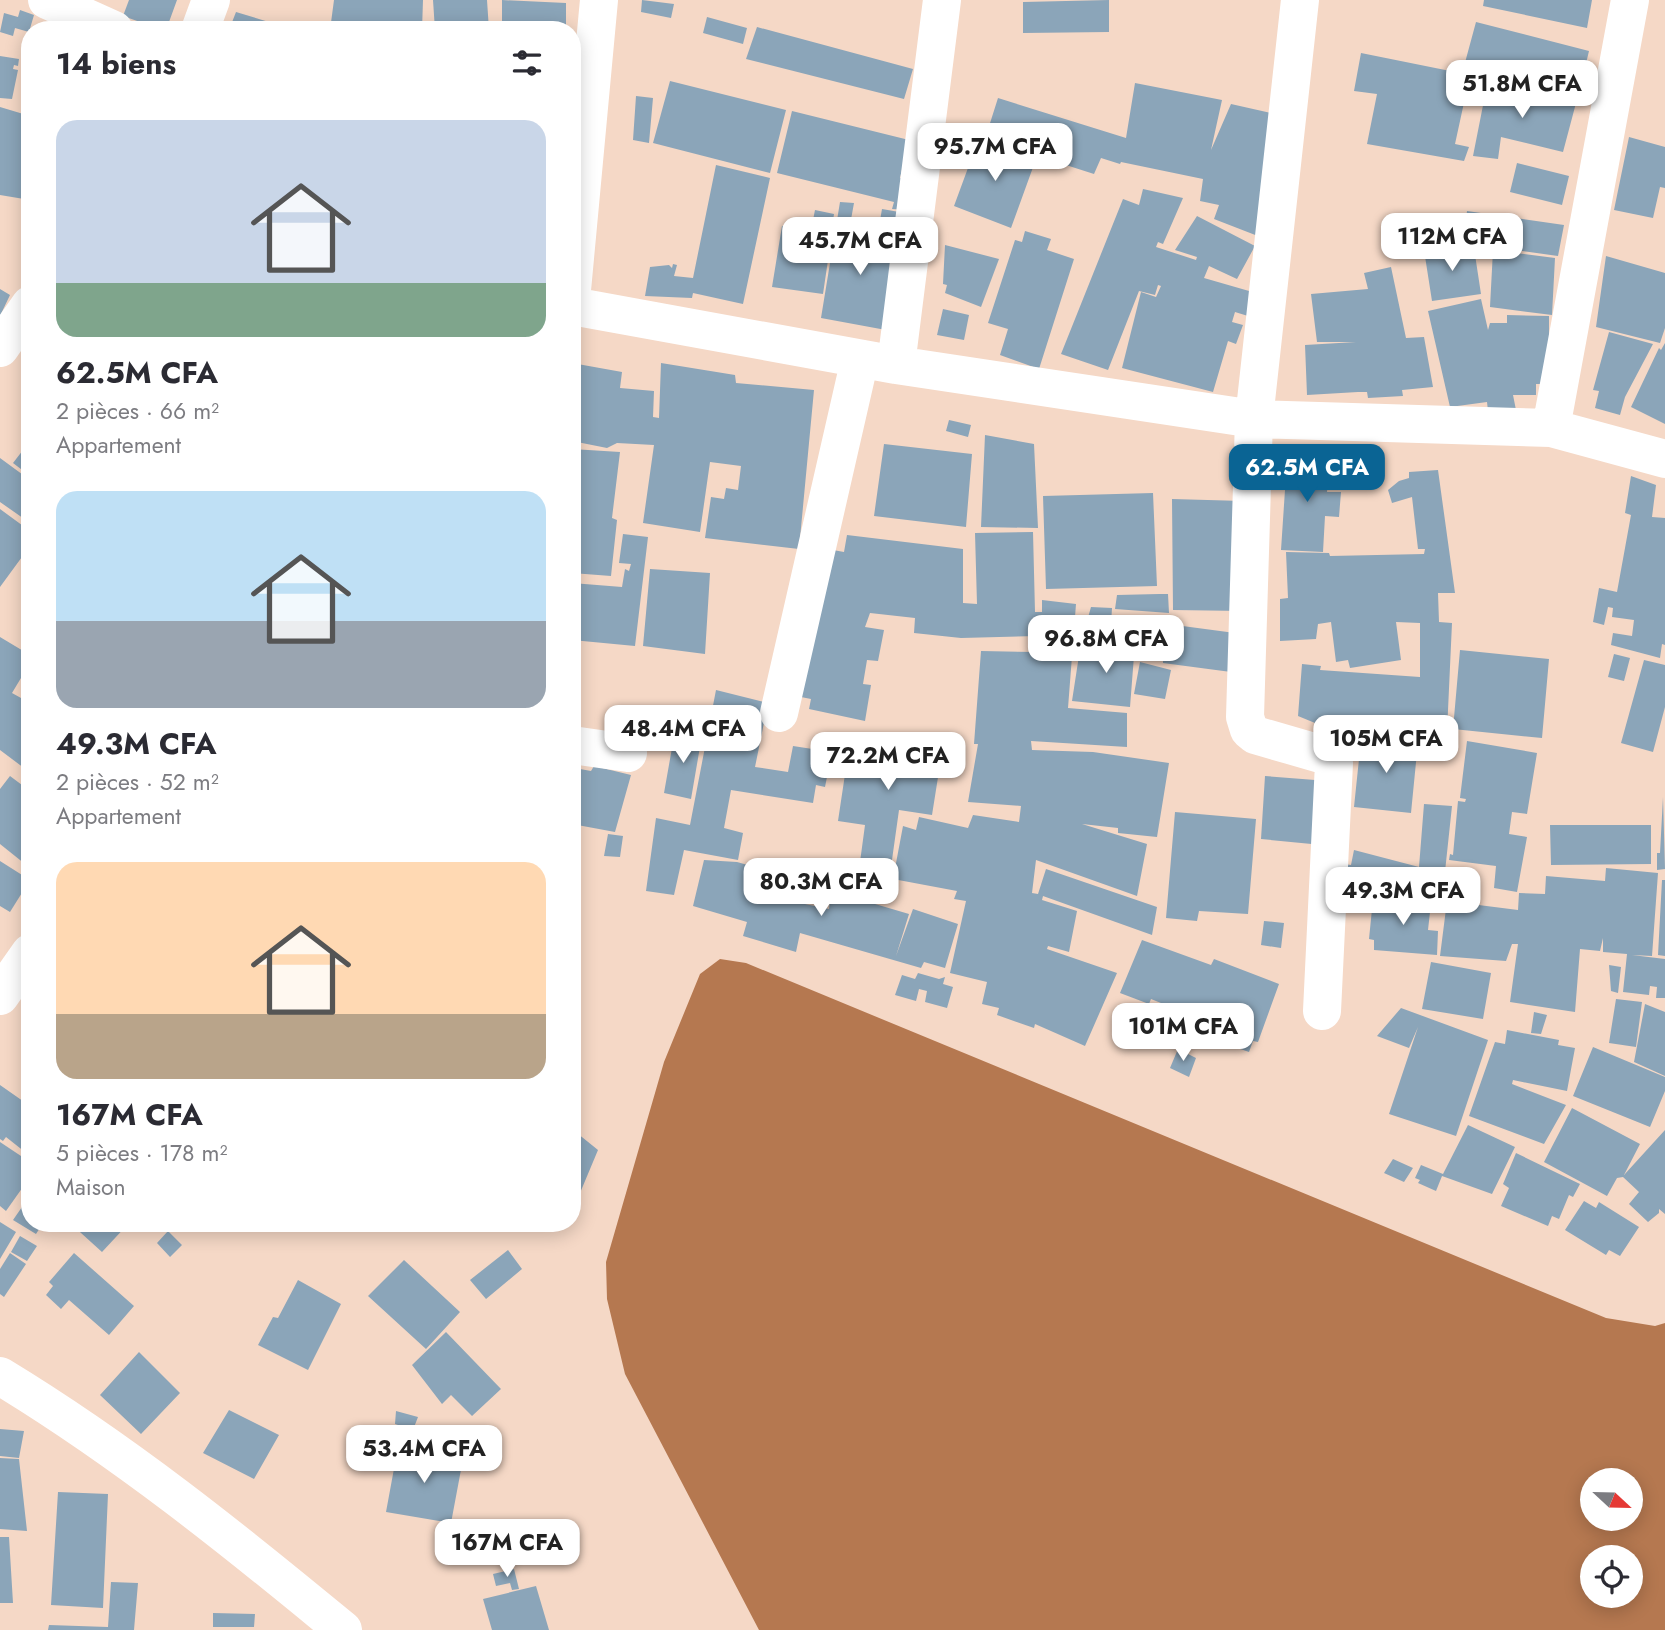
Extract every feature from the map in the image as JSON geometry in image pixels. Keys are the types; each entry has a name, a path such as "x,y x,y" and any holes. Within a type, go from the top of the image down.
{"street":[{"path":"47,0 94,21"},
{"path":"203,21 211,0"},
{"path":"581,190 598,0"},
{"path":"779,713 878,362 942,0"},
{"path":"1300,0 1254,419 1245,718 1249,730 1255,735 1324,755 1334,763 1322,1011"},
{"path":"1551,428 1630,0"},
{"path":"581,308 878,362 1254,419 1551,428 1665,460"},
{"path":"0,348 21,317"},
{"path":"581,746 628,753"},
{"path":"0,996 21,966"},
{"path":"0,1376 74,1421 248,1552 343,1630"}],"shaded area":[{"path":"720,959 746,963 1606,1318 1655,1326 1665,1323 1665,1630 759,1630 625,1374 607,1299 606,1262 664,1062 700,974"}],"building":[{"path":"129,0 177,0 169,21 137,21 123,16"},
{"path":"334,0 423,0 422,21 331,21"},
{"path":"433,0 487,0 488,21 434,21"},
{"path":"502,0 566,3 566,21 502,21"},
{"path":"642,0 674,4 671,18 641,12"},
{"path":"1109,0 1109,32 1023,33 1023,2"},
{"path":"1484,0 1592,0 1587,28 1483,6"},
{"path":"20,10 34,15 32,21 21,21 21,30 15,28 13,36 0,32 4,13 18,17"},
{"path":"236,12 266,21 232,21"},
{"path":"707,17 747,28 743,44 703,33"},
{"path":"1476,22 1589,51 1577,101 1463,70"},
{"path":"757,27 913,69 904,99 746,59"},
{"path":"1361,53 1470,75 1455,144 1469,147 1464,161 1367,144 1377,94 1354,91"},
{"path":"0,56 19,59 18,66 14,65 13,69 18,70 12,99 0,98"},
{"path":"1488,80 1576,103 1563,152 1501,137 1498,159 1473,156"},
{"path":"670,81 786,110 770,173 653,143"},
{"path":"1135,83 1222,100 1211,150 1231,104 1280,115 1263,238 1214,219 1219,205 1200,201 1203,179 1101,158 1094,174 985,139 998,98 1126,138"},
{"path":"636,96 653,98 649,143 633,140"},
{"path":"0,107 21,113 21,198 0,195"},
{"path":"792,111 909,140 900,178 911,180 907,210 892,209 894,202 777,173"},
{"path":"1629,137 1665,147 1665,188 1660,187 1653,218 1614,210"},
{"path":"979,138 1036,159 1011,228 954,206"},
{"path":"1517,163 1569,176 1562,205 1510,192"},
{"path":"716,165 770,178 743,304 693,293 692,298 645,296 650,267 669,265 672,268 673,264 677,265 674,276 693,278"},
{"path":"1143,189 1183,198 1163,244 1158,242 1156,247 1196,260 1197,257 1175,250 1197,216 1255,246 1237,279 1209,266 1204,278 1256,293 1248,316 1235,312 1232,322 1243,325 1236,344 1228,341 1213,392 1122,368 1141,292 1156,297 1161,286 1158,285 1155,295 1139,291 1108,370 1061,354 1123,199 1139,205"},
{"path":"840,202 854,203 848,236 901,245 886,330 821,318"},
{"path":"882,209 905,213 901,235 878,232"},
{"path":"815,210 834,214 832,228 812,225"},
{"path":"1467,211 1564,225 1558,256 1463,243"},
{"path":"782,226 832,233 823,294 772,287"},
{"path":"1025,231 1051,239 1047,250 1074,259 1039,369 1000,355 1008,329 988,323 1015,240 1022,242"},
{"path":"945,245 999,259 981,307 945,293"},
{"path":"1474,248 1481,294 1432,301 1424,250"},
{"path":"1493,250 1555,258 1552,315 1490,307"},
{"path":"1606,256 1665,273 1665,328 1660,343 1596,327"},
{"path":"1391,267 1406,338 1424,337 1433,387 1402,390 1403,396 1368,398 1367,392 1307,395 1305,345 1356,342 1317,342 1311,294 1368,289 1364,273"},
{"path":"0,289 10,295 0,316"},
{"path":"1481,299 1488,330 1490,323 1507,323 1507,315 1549,316 1549,365 1545,384 1536,384 1536,395 1513,395 1516,410 1488,411 1487,402 1450,407 1428,311"},
{"path":"943,309 969,315 964,340 937,335"},
{"path":"1609,332 1653,344 1625,397 1620,415 1595,408 1599,391 1593,390"},
{"path":"1665,343 1665,424 1631,407 1659,348 1661,350"},
{"path":"661,363 735,375 736,383 814,390 799,549 705,538 711,497 724,499 726,488 738,490 741,466 710,462 700,532 643,523 654,445 617,443 607,448 581,443 581,365 622,372 620,388 654,391 653,417 659,418"},
{"path":"949,420 971,425 968,437 946,431"},
{"path":"985,435 1034,444 1038,528 981,527"},
{"path":"884,444 972,454 966,527 874,516"},
{"path":"581,450 620,452 612,518 617,520 611,576 581,574"},
{"path":"21,453 21,469 13,463"},
{"path":"1294,455 1330,458 1327,492 1341,492 1339,517 1325,516 1323,552 1281,550 1287,460 1293,461"},
{"path":"0,458 21,473 21,517 0,502"},
{"path":"1438,470 1455,593 1438,593 1439,622 1452,623 1447,732 1332,727 1332,730 1298,716 1302,664 1321,666 1320,670 1420,677 1420,623 1396,622 1401,660 1350,668 1348,660 1336,662 1331,622 1318,624 1316,639 1280,641 1280,599 1288,598 1286,552 1329,553 1330,556 1424,554 1425,549 1418,549 1412,497 1392,503 1388,490 1399,481 1409,478 1409,472"},
{"path":"1631,476 1656,485 1652,517 1665,518 1665,645 1662,644 1660,658 1611,645 1613,633 1632,636 1634,620 1612,617 1613,608 1608,607 1604,625 1593,622 1599,588 1617,592 1631,515 1625,513"},
{"path":"1153,493 1157,586 1046,589 1043,496"},
{"path":"1172,499 1243,501 1243,611 1173,610"},
{"path":"0,509 21,524 21,558 0,587"},
{"path":"1033,532 1035,612 1042,612 1042,600 1076,604 1068,708 1127,713 1127,747 1031,741 1032,750 1093,752 1169,763 1157,837 1118,833 1118,828 1082,824 1147,844 1137,896 1036,860 1032,893 1038,894 1046,869 1157,907 1152,935 1043,896 1042,900 1077,911 1069,952 1048,946 1047,949 1117,973 1085,1046 1035,1024 1034,1028 997,1015 999,1008 982,1004 987,982 950,973 966,901 954,899 957,891 893,879 903,826 916,830 919,817 968,828 973,815 1019,822 1021,806 968,802 978,744 974,744 981,651 1037,652 1038,636 961,638 914,633 915,618 870,613 865,627 884,630 878,661 867,660 863,684 871,685 865,721 809,709 811,699 796,696 833,550 844,552 847,535 963,549 963,603 977,604 975,533"},
{"path":"623,534 648,537 635,646 581,641 581,584 622,587 625,569 629,571 631,564 619,563"},
{"path":"650,569 710,573 705,654 643,646"},
{"path":"1168,594 1169,613 1115,609 1117,595"},
{"path":"1091,607 1112,608 1111,624 1087,621"},
{"path":"1145,621 1235,633 1231,672 1163,663 1163,657 1141,655"},
{"path":"0,637 21,650 21,678 12,693 21,698 21,766 0,750"},
{"path":"1106,639 1135,643 1130,707 1072,701 1080,649 1106,652"},
{"path":"1460,650 1549,659 1542,738 1453,729"},
{"path":"1614,654 1630,658 1624,681 1608,677"},
{"path":"1644,660 1665,665 1665,707 1653,752 1621,743"},
{"path":"1140,662 1171,670 1165,699 1134,694"},
{"path":"716,690 768,703 755,767 788,772 793,746 832,752 825,787 816,785 813,803 731,790 724,828 743,833 738,860 684,850 674,895 646,891 656,818 690,825"},
{"path":"675,731 702,735 691,799 664,793"},
{"path":"1378,738 1418,742 1411,813 1354,807 1361,740 1379,741"},
{"path":"933,739 949,747 939,771 932,815 899,810 891,867 860,862 865,825 838,821 850,741 921,752"},
{"path":"1467,741 1537,753 1527,814 1512,812 1509,834 1527,837 1517,892 1494,888 1496,866 1449,860 1450,854 1453,855 1458,801 1465,802 1466,799 1460,798"},
{"path":"594,766 631,775 615,832 581,826 581,769 591,771"},
{"path":"10,776 21,784 21,861 0,844 0,789"},
{"path":"1265,776 1328,781 1322,845 1261,839"},
{"path":"1663,797 1665,869 1657,870 1657,853 1660,853"},
{"path":"1424,804 1452,806 1444,881 1424,882 1421,894 1342,879 1344,864 1351,865 1354,850 1419,867"},
{"path":"1175,812 1256,819 1248,914 1199,911 1197,921 1166,918"},
{"path":"1550,825 1651,825 1651,864 1551,865"},
{"path":"608,834 623,836 620,857 604,856"},
{"path":"704,860 737,862 762,869 759,884 806,892 805,904 829,909 831,891 909,914 896,956 913,909 958,924 945,968 924,962 921,968 800,933 796,952 743,936 747,922 693,906"},
{"path":"0,861 21,874 21,894 10,912 0,906"},
{"path":"1606,868 1658,873 1652,956 1632,955 1665,959 1665,998 1656,998 1657,987 1650,986 1649,995 1623,992 1627,954 1603,952 1603,938 1600,951 1580,949 1575,1012 1510,1002 1518,944 1512,944 1506,961 1440,956 1447,901 1518,910 1519,893 1545,894 1546,876 1605,881"},
{"path":"1662,880 1665,880 1665,956 1658,955"},
{"path":"1373,899 1431,903 1428,930 1438,931 1437,955 1374,950 1374,940 1369,939"},
{"path":"1264,921 1284,923 1281,948 1261,945"},
{"path":"1142,940 1211,965 1214,959 1279,984 1258,1042 1253,1041 1249,1052 1223,1043 1228,1030 1151,999 1149,1004 1120,993"},
{"path":"1431,962 1491,973 1483,1019 1422,1009"},
{"path":"1609,965 1621,967 1618,993 1611,991"},
{"path":"918,973 939,979 945,977 943,984 953,987 947,1008 925,1002 927,991 919,989 916,1001 895,995 902,975 915,979"},
{"path":"1616,999 1642,1002 1636,1047 1609,1043"},
{"path":"1645,1004 1665,1012 1665,1076 1634,1062"},
{"path":"1401,1008 1488,1040 1456,1136 1389,1114 1418,1027 1409,1048 1377,1036"},
{"path":"1534,1012 1547,1015 1541,1034 1531,1033"},
{"path":"1507,1030 1559,1040 1558,1045 1575,1048 1567,1091 1513,1080 1512,1084 1566,1105 1544,1144 1469,1116 1495,1042 1505,1044"},
{"path":"1593,1047 1665,1077 1665,1091 1650,1127 1573,1096"},
{"path":"1178,1049 1196,1058 1189,1077 1170,1068"},
{"path":"0,1085 21,1100 21,1149 6,1137 3,1141 0,1139"},
{"path":"1572,1108 1640,1144 1624,1175 1665,1130 1665,1214 1659,1209 1659,1213 1648,1222 1629,1204 1639,1192 1623,1177 1617,1178 1607,1196 1544,1162"},
{"path":"1468,1125 1515,1147 1492,1194 1442,1176 1436,1191 1418,1183 1420,1180 1415,1178 1421,1165 1443,1174"},
{"path":"581,1136 598,1150 581,1191"},
{"path":"0,1142 21,1156 21,1190 6,1211 0,1206"},
{"path":"1516,1153 1580,1184 1573,1197 1569,1195 1559,1219 1552,1216 1548,1226 1501,1206 1509,1188 1503,1184"},
{"path":"1393,1159 1413,1168 1404,1182 1384,1173"},
{"path":"1584,1201 1596,1208 1599,1202 1639,1227 1620,1256 1609,1250 1606,1255 1565,1230"},
{"path":"21,1208 21,1225 13,1220"},
{"path":"0,1222 16,1232 0,1259"},
{"path":"80,1232 121,1232 102,1252"},
{"path":"169,1232 182,1245 170,1257 157,1243"},
{"path":"20,1236 37,1246 27,1261 11,1252"},
{"path":"508,1250 522,1269 486,1299 470,1280"},
{"path":"10,1253 26,1264 4,1297 0,1294 0,1269"},
{"path":"74,1253 134,1306 109,1335 69,1300 61,1309 46,1295 53,1286 49,1282"},
{"path":"404,1260 460,1312 426,1349 368,1296"},
{"path":"298,1280 341,1304 308,1370 258,1345 273,1317 278,1318"},
{"path":"446,1332 501,1389 472,1416 451,1395 442,1404 412,1365"},
{"path":"139,1352 180,1393 141,1434 100,1395"},
{"path":"229,1410 279,1435 254,1479 203,1453"},
{"path":"396,1411 418,1417 413,1430 395,1424"},
{"path":"0,1429 24,1431 19,1458 0,1456"},
{"path":"398,1447 463,1459 451,1523 386,1512"},
{"path":"0,1458 19,1459 27,1531 0,1529"},
{"path":"58,1492 108,1494 103,1608 51,1605"},
{"path":"0,1537 9,1537 13,1603 0,1603"},
{"path":"514,1569 519,1589 512,1590 510,1583 496,1586 493,1574"},
{"path":"111,1582 138,1583 134,1630 48,1630 49,1625 108,1627"},
{"path":"536,1586 549,1630 492,1630 483,1599"},
{"path":"213,1613 255,1614 254,1627 213,1627"}]}
